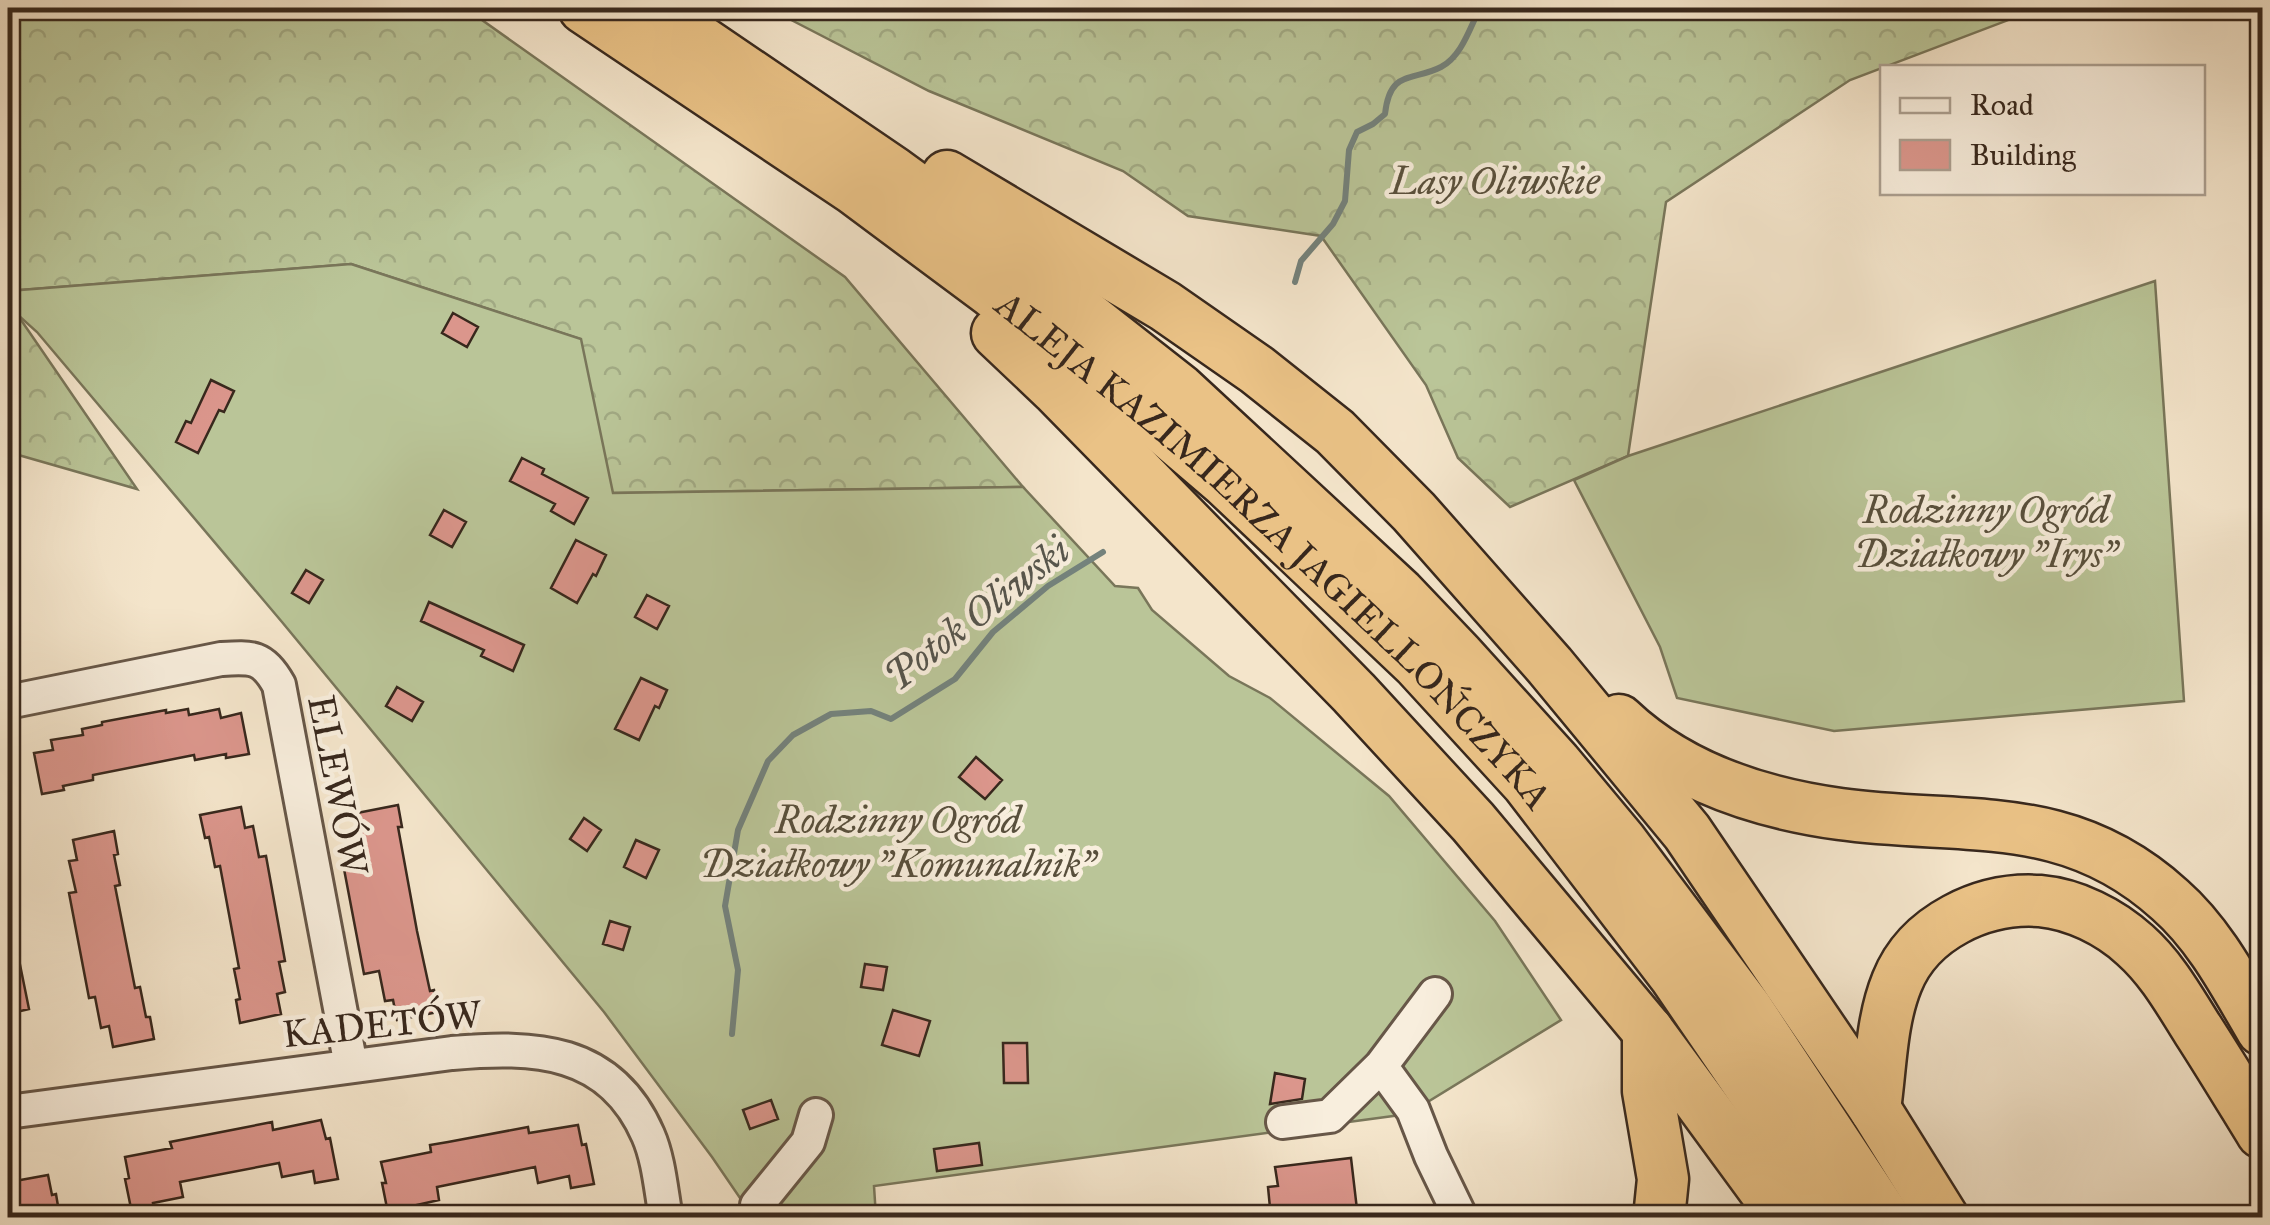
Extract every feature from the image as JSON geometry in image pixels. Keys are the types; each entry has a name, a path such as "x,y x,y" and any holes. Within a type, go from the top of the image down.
{"highway":[{"name":"ALEJA KAZIMIERZA JAGIELLOŃCZYKA","path":"611,16 809,114 1022,266 1180,390 1411,605 1556,763 1621,842 1747,1009 1885,1218"},
{"name":"ALEJA KAZIMIERZA JAGIELLOŃCZYKA","path":"611,16 991,290 1150,417 1226,482 1417,663 1527,783 1674,975 1840,1218"},
{"path":"611,16 648,74 871,230 980,316 1056,389 1473,822 1648,1031 1785,1218"},
{"path":"809,114 837,112 1165,306 1257,370 1361,458 1550,666 1687,832 1876,1109 1943,1218"},
{"path":"1550,666 1565,669 1628,730 1668,759 1732,789 1771,801 1842,814 1995,824 2041,832 2113,858 2173,902 2202,934 2262,1030"},
{"path":"1876,1109 1888,1008 1898,979 1912,957 1949,922 1975,910 2014,901 2042,901 2103,921 2163,973 2262,1133"},
{"path":"1648,1031 1648,1091 1662,1178 1659,1218"}],"street":[{"name":"ELEWÓW","path":"8,702 221,658 245,658 270,669 279,686 351,1066"},
{"path":"1283,1122 1330,1116 1381,1066 1435,994"},
{"name":"KADETÓW","path":"8,1112 489,1050 535,1051 588,1066 622,1093 648,1136 666,1218"},
{"path":"1381,1066 1413,1110 1460,1218"},
{"path":"766,1218 757,1205 808,1142 816,1115"}],"green space":[{"path":"8,8 465,8 845,277 1023,487 612,493 580,339 351,264 8,291"},
{"name":"Lasy Oliwskie","path":"768,8 2040,8 1890,65 1880,65 1880,69 1850,80 1666,202 1628,456 1510,507 1458,458 1426,385 1321,236 1188,216 1123,171 929,91"},
{"name":"Rodzinny Ogród Działkowy \"Komunalnik\"","path":"351,264 581,339 613,493 1023,487 1115,586 1138,588 1152,610 1229,676 1270,698 1389,796 1495,921 1561,1020 1408,1114 874,1186 876,1217 753,1217 604,1012 282,622 37,332 8,306 8,291"},
{"name":"Rodzinny Ogród Działkowy \"Irys\"","path":"2155,281 2184,701 1834,731 1677,698 1660,647 1574,480 1628,456"},
{"path":"8,301 137,489 8,452"}],"building":[{"path":"453,313 478,327 467,347 442,333"},
{"path":"211,380 234,391 224,412 219,410 198,453 176,442 186,421 191,423"},
{"path":"522,458 544,469 542,474 588,498 574,524 551,511 555,504 510,481"},
{"path":"444,510 466,522 452,547 430,535"},
{"path":"576,540 606,555 577,603 551,588"},
{"path":"306,570 323,580 309,603 292,593"},
{"path":"647,595 669,606 657,629 635,617"},
{"path":"429,602 524,645 513,671 481,656 484,650 421,621"},
{"path":"641,678 667,690 639,740 615,729"},
{"path":"397,687 423,702 412,721 386,706"},
{"path":"188,709 189,715 219,709 221,718 241,713 249,754 195,760 194,755 93,775 93,780 42,794 34,753 53,750 51,740 83,735 82,729 102,722"},
{"path":"976,757 1002,780 985,799 959,777"},
{"path":"398,805 402,827 398,827 417,931 438,1012 397,1020 393,1000 385,1001 379,971 364,974 344,869 358,866 353,835 361,833 357,813"},
{"path":"241,807 245,828 253,826 259,857 266,856 285,961 279,962 285,992 277,994 281,1014 240,1023 234,969 239,968 220,866 215,867 200,815"},
{"path":"584,818 601,830 587,851 570,839"},
{"path":"114,831 120,885 115,886 135,988 140,987 154,1039 113,1047 109,1026 101,1028 95,997 89,998 69,893 76,892 69,861 77,860 73,840"},
{"path":"636,840 659,850 646,878 624,867"},
{"path":"610,921 630,927 623,950 603,944"},
{"path":"16,945 29,1009 8,1014 8,946"},
{"path":"865,964 887,967 883,990 861,987"},
{"path":"893,1010 930,1021 919,1056 882,1045"},
{"path":"1003,1043 1027,1043 1028,1083 1004,1083"},
{"path":"1275,1073 1305,1079 1302,1099 1270,1104"},
{"path":"771,1100 778,1119 750,1129 743,1110"},
{"path":"321,1120 326,1139 330,1138 338,1179 315,1183 313,1171 282,1177 279,1163 180,1182 183,1197 153,1203 155,1215 133,1218 125,1157 172,1148 170,1142 272,1122 273,1130"},
{"path":"578,1125 594,1184 571,1188 569,1176 538,1183 535,1167 437,1187 439,1200 408,1207 410,1218 389,1218 381,1162 431,1152 430,1145 528,1127 529,1133"},
{"path":"979,1143 982,1165 937,1171 934,1149"},
{"path":"1351,1158 1358,1218 1271,1218 1268,1187 1278,1186 1275,1167"},
{"path":"48,1175 60,1218 8,1218 8,1186"}],"waterway":[{"name":"Potok Oliwski","path":"1295,282 1301,261 1333,224 1345,201 1349,150 1357,132 1385,114 1397,83 1441,67 1455,56 1480,8"},
{"name":"Potok Oliwski","path":"732,1034 738,970 725,906 738,830 768,761 793,735 831,714 871,711 891,719 955,679 993,632 1048,586 1103,552"}]}
